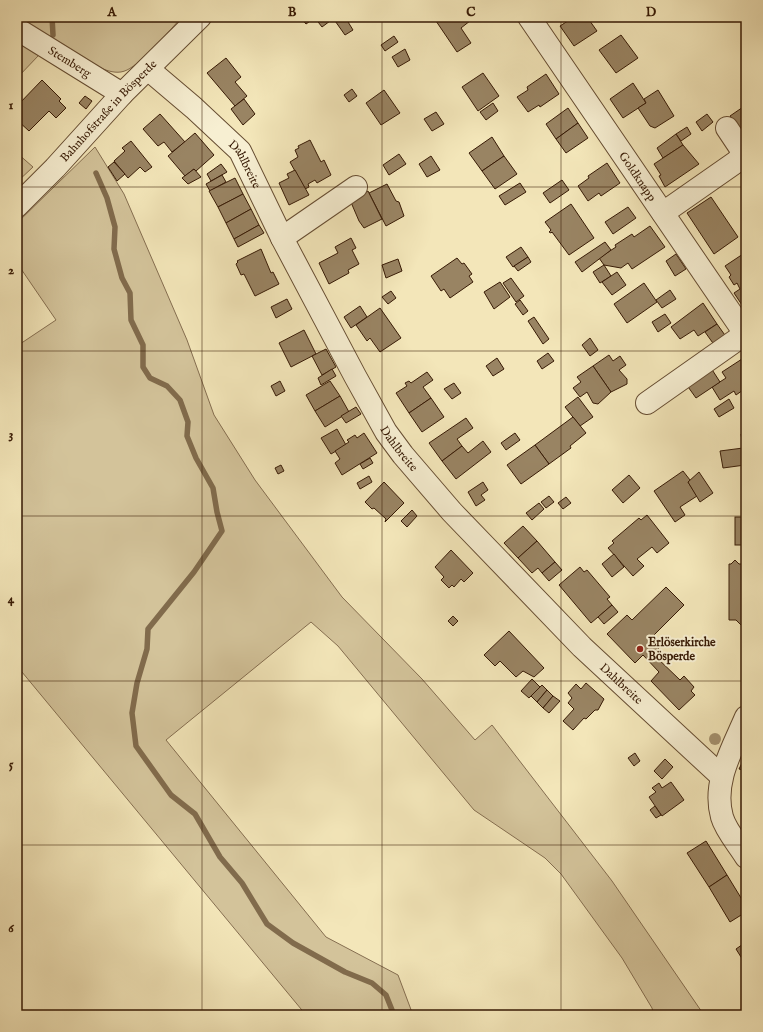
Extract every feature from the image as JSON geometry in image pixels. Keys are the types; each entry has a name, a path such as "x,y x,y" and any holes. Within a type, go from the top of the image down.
{"street":[{"name":"Bahnhofstraße in Bösperde","path":"17,206 55,168 122,94 200,17"},
{"name":"Goldknapp","path":"530,17 746,334"},
{"name":"Stemberg","path":"17,30 122,94"},
{"name":"Dahlbreite","path":"148,69 194,108 240,151 282,238 373,410 386,432 403,455 452,512 582,647 721,776"},
{"path":"663,213 736,162 742,156 741,150 727,128"},
{"path":"282,238 356,187"},
{"path":"647,402 746,334"},
{"path":"746,717 721,776 719,801 722,818 746,857"}],"shaded area":[{"path":"17,17 182,17 156,46 140,61 127,70 112,72 103,69 17,22"},
{"path":"17,38 39,55 17,78"},
{"path":"95,147 124,194 187,340 214,415 255,480 342,597 422,679 475,740 492,725 612,881 704,1015 654,1015 652,1008 622,958 561,874 545,858 474,810 338,646 311,622 166,740 326,937 398,975 413,1015 306,1015 17,666 17,346 56,320 17,263 17,223"},
{"path":"17,153 33,167 17,182"}],"building":[{"path":"300,17 316,17 306,24"},
{"path":"327,17 330,21 322,27 315,18"},
{"path":"345,17 353,30 345,35 333,18"},
{"path":"442,17 475,17 461,28 471,43 457,52 436,21"},
{"path":"574,17 587,17 597,31 574,46 560,26"},
{"path":"621,35 638,58 616,73 599,50"},
{"path":"394,36 398,42 385,51 381,45"},
{"path":"405,49 410,60 398,67 392,57"},
{"path":"226,58 241,77 235,82 247,96 235,106 207,73"},
{"path":"483,73 499,96 478,111 462,87"},
{"path":"546,74 559,94 540,107 539,105 528,112 517,97 528,90 527,87"},
{"path":"42,80 61,99 59,101 66,108 56,118 49,111 29,131 17,120 17,106"},
{"path":"633,83 646,103 623,118 610,99"},
{"path":"352,89 357,96 349,102 344,95"},
{"path":"384,90 400,113 381,125 366,103"},
{"path":"658,90 674,116 655,128 650,126 638,108 646,103 644,99"},
{"path":"85,96 92,101 86,109 79,103"},
{"path":"244,99 255,114 243,125 231,109"},
{"path":"493,103 498,111 486,120 480,112"},
{"path":"746,105 746,136 730,116"},
{"path":"568,108 578,123 556,139 546,124"},
{"path":"436,112 444,124 432,131 424,119"},
{"path":"160,114 185,142 172,152 164,142 158,146 143,129"},
{"path":"707,114 713,122 702,131 696,122"},
{"path":"578,123 588,138 566,153 556,139"},
{"path":"687,127 691,134 681,141 676,134"},
{"path":"195,133 214,155 196,171 194,169 185,176 168,156"},
{"path":"676,134 683,145 663,158 657,148"},
{"path":"492,137 504,156 482,171 469,153"},
{"path":"310,140 321,162 324,160 331,175 317,183 315,180 308,184 309,187 305,189 290,162 298,157 295,150 299,148 298,146"},
{"path":"131,141 152,167 145,172 140,167 128,178 114,161 125,151 122,148"},
{"path":"683,145 699,164 665,187 659,176 661,175 654,164"},
{"path":"399,154 406,164 389,175 383,165"},
{"path":"431,156 440,170 427,177 419,164"},
{"path":"504,156 517,174 495,189 482,171"},
{"path":"114,162 125,174 117,181 108,167"},
{"path":"607,163 620,183 601,196 599,193 588,201 578,186 589,178 588,176"},
{"path":"221,164 227,172 211,181 207,174"},
{"path":"194,169 201,177 188,184 182,178"},
{"path":"295,170 309,195 289,205 279,183 289,178 287,174"},
{"path":"222,175 226,182 210,191 206,184"},
{"path":"235,178 243,194 218,207 209,191"},
{"path":"562,180 569,190 550,203 543,193"},
{"path":"520,183 526,192 505,205 499,196"},
{"path":"387,184 396,201 399,202 404,216 386,226 369,193"},
{"path":"368,191 382,219 364,228 359,221 350,200"},
{"path":"243,194 251,209 226,223 218,207"},
{"path":"711,197 738,237 714,254 687,213"},
{"path":"571,204 594,238 569,255 552,232 549,232 551,230 545,222"},
{"path":"628,207 636,218 613,234 605,222"},
{"path":"251,209 259,225 234,239 226,223"},
{"path":"259,225 264,233 238,247 234,239"},
{"path":"650,226 665,247 632,269 628,263 621,268 604,265 599,258 632,234 634,237"},
{"path":"351,238 356,248 352,250 359,264 348,270 349,273 329,284 319,263 338,253 335,247"},
{"path":"605,242 611,250 582,272 575,262"},
{"path":"521,247 528,257 513,267 506,257"},
{"path":"261,249 271,273 273,272 279,284 255,296 244,274 241,275 236,264 238,262 237,261"},
{"path":"746,252 746,311 734,293 740,289 737,283 734,285 729,277 731,275 725,266"},
{"path":"676,254 686,269 675,276 666,261"},
{"path":"528,257 531,262 518,271 514,266"},
{"path":"457,258 462,264 464,263 472,274 469,276 473,282 450,298 444,289 441,291 431,276"},
{"path":"398,259 402,271 386,278 382,265"},
{"path":"604,265 611,276 600,283 593,272"},
{"path":"617,272 626,285 612,295 602,282"},
{"path":"511,278 524,296 516,302 503,283"},
{"path":"500,282 510,297 494,309 484,292"},
{"path":"644,283 657,302 627,323 614,304"},
{"path":"670,290 676,299 662,308 656,300"},
{"path":"391,291 396,298 388,304 382,297"},
{"path":"287,299 292,309 276,318 271,307"},
{"path":"520,300 528,311 523,315 515,304"},
{"path":"703,303 717,324 698,336 694,330 680,339 671,327"},
{"path":"360,306 367,317 351,328 344,317"},
{"path":"380,308 401,338 380,352 370,338 367,341 356,325"},
{"path":"665,314 671,323 658,332 652,322"},
{"path":"534,317 549,339 543,344 528,321"},
{"path":"717,324 727,338 715,346 705,332"},
{"path":"304,330 316,354 291,367 279,343"},
{"path":"590,338 598,350 590,356 582,345"},
{"path":"326,349 336,367 322,375 312,356"},
{"path":"548,353 554,361 542,369 537,361"},
{"path":"609,355 613,361 620,356 626,365 619,370 627,379 627,384 611,392 593,366"},
{"path":"497,358 504,369 493,376 486,366"},
{"path":"742,359 746,366 746,388 736,395 734,391 720,400 712,387 726,378 722,372"},
{"path":"593,366 611,392 598,404 593,403 587,392 580,397 573,388 581,382 577,377"},
{"path":"711,368 720,382 696,398 686,384"},
{"path":"332,369 336,376 321,385 318,378"},
{"path":"427,372 433,380 423,387 431,398 409,413 396,393 407,386 405,383 409,381 411,383"},
{"path":"280,381 285,391 276,396 271,386"},
{"path":"330,381 340,396 315,411 306,395"},
{"path":"454,383 461,393 452,399 444,389"},
{"path":"340,396 349,412 325,427 315,411"},
{"path":"578,397 593,417 580,426 565,407"},
{"path":"431,398 444,417 422,432 409,413"},
{"path":"729,399 734,408 719,417 714,409"},
{"path":"356,407 361,414 346,423 341,416"},
{"path":"573,417 586,433 570,446 571,448 549,464 535,445"},
{"path":"466,418 473,428 457,439 462,446 442,461 429,443"},
{"path":"337,429 346,445 331,454 321,438"},
{"path":"364,433 377,453 342,475 335,463 340,459 335,451 349,442 347,440 355,435 357,438"},
{"path":"515,433 520,440 506,450 501,443"},
{"path":"746,433 746,468 745,465 723,468 720,451 743,448 741,434"},
{"path":"483,441 491,452 456,479 442,461 462,446 468,453"},
{"path":"535,445 549,464 521,484 507,465"},
{"path":"370,458 373,463 363,469 360,464"},
{"path":"281,465 284,471 278,474 275,468"},
{"path":"683,471 690,480 688,482 697,496 680,507 685,515 675,522 654,491"},
{"path":"699,472 713,493 700,502 688,482"},
{"path":"629,475 640,488 623,503 612,490"},
{"path":"369,476 372,482 360,489 357,483"},
{"path":"384,482 404,503 385,522 386,519 365,502"},
{"path":"483,482 488,490 481,495 485,500 476,506 468,492"},
{"path":"549,496 554,502 546,508 541,502"},
{"path":"566,497 571,503 563,509 558,503"},
{"path":"539,503 544,509 532,520 526,513"},
{"path":"412,510 417,516 407,527 401,521"},
{"path":"647,515 669,543 657,553 652,547 637,559 644,566 633,576 608,548 614,543 612,541 639,518 641,520"},
{"path":"735,517 746,517 746,545 735,545"},
{"path":"523,526 537,541 518,558 504,543"},
{"path":"537,541 555,562 542,573 538,568 532,573 518,558"},
{"path":"451,550 473,573 464,582 461,579 454,587 452,585 449,588 441,580 444,577 435,567"},
{"path":"614,554 624,567 612,577 602,564"},
{"path":"735,560 739,564 746,564 746,620 741,625 736,620 729,620 729,564"},
{"path":"555,562 562,570 549,581 542,573"},
{"path":"580,567 584,572 587,570 610,597 607,599 612,605 591,623 559,585"},
{"name":"Erlöserkirche Bösperde","path":"666,587 684,605 654,635 663,644 653,654 680,680 684,676 694,687 691,691 695,695 679,710 651,681 659,672 643,655 635,663 607,634 627,615 632,620"},
{"path":"612,605 618,612 604,624 598,617"},
{"path":"453,616 458,621 453,626 448,621"},
{"path":"509,631 544,668 534,677 523,671 516,677 500,661 495,666 484,655"},
{"path":"532,679 540,687 529,698 521,691"},
{"path":"586,683 604,699 598,710 595,710 586,719 584,718 573,730 563,721 574,709 568,703 572,698 568,693 576,684 581,689"},
{"path":"542,685 547,690 537,702 531,696"},
{"path":"547,690 553,696 543,708 537,702"},
{"path":"553,696 560,701 549,713 543,708"},
{"path":"635,753 640,761 634,766 628,758"},
{"path":"665,759 673,767 662,779 654,771"},
{"path":"746,762 746,776 742,774 743,770 739,769 742,763 745,764"},
{"path":"671,782 684,800 662,816 649,797 656,792 652,788 659,783 662,788"},
{"path":"655,806 661,815 656,818 650,810"},
{"path":"706,841 727,875 709,887 687,853"},
{"path":"727,875 746,906 746,912 730,922 709,887"},
{"path":"746,942 746,965 736,949"}],"waterway":[{"path":"52,17 53,35"},
{"path":"96,173 107,198 115,227 114,249 122,278 130,293 131,320 143,345 143,367 150,378 167,386 180,400 188,422 187,436 196,458 213,488 222,531 194,572 148,629 147,649 137,683 132,713 136,746 171,795 195,814 220,857 242,883 267,924 293,943 345,972 372,983 386,995 394,1015"}],"place":[{"name":"Erlöserkirche Bösperde","path":"640,649"}]}
